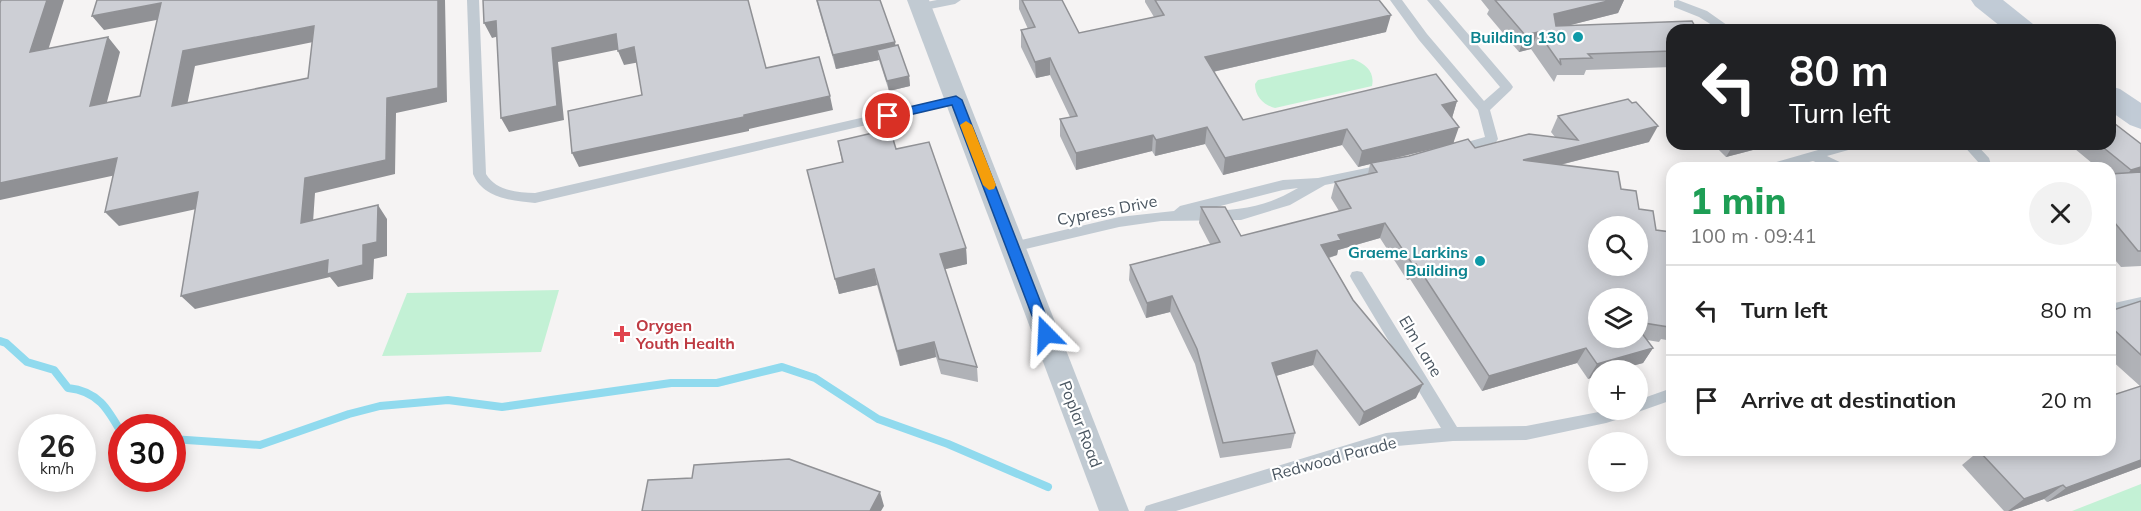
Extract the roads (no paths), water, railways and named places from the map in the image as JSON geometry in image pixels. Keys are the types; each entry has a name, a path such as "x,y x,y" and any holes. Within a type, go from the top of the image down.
{"street":[{"path":"1985,0 2015,24"},
{"name":"Poplar Road","path":"919,3 1114,511"},
{"path":"2116,100 2141,118"}],"lane":[{"path":"473,0 478,155 481,178 493,189 517,197 547,195 956,100"},
{"path":"919,3 955,0"},
{"path":"1396,0 1423,37 1484,109 1492,139 1442,154"},
{"path":"1433,0 1507,87 1484,109"},
{"path":"1678,4 1703,14 1719,24"},
{"path":"1792,162 1834,150"},
{"path":"1974,150 1984,162"},
{"path":"1814,156 1828,162"},
{"name":"Cypress Drive","path":"1013,247 1119,222 1161,216 1241,215 1285,202 1322,181 1402,165"},
{"path":"1161,216 1283,185 1322,181"},
{"name":"Elm Lane","path":"1357,276 1453,434"},
{"path":"2116,309 2141,303"},
{"path":"1648,402 1666,396"},
{"name":"Redwood Parade","path":"1152,511 1386,440 1453,434 1526,433 1590,420"}],"waterway":[{"path":"0,341 6,343 27,362 54,370 68,388 95,397 110,414"},
{"path":"186,440 260,445 349,414 380,406 448,400 502,407 671,383 717,383 782,367 815,378 878,419 948,444 1048,487"}],"place":[{"name":"Building 130","path":"1578,37"},
{"name":"Graeme Larkins Building","path":"1480,261"},
{"name":"Orygen Youth Health","path":"622,334"}]}
